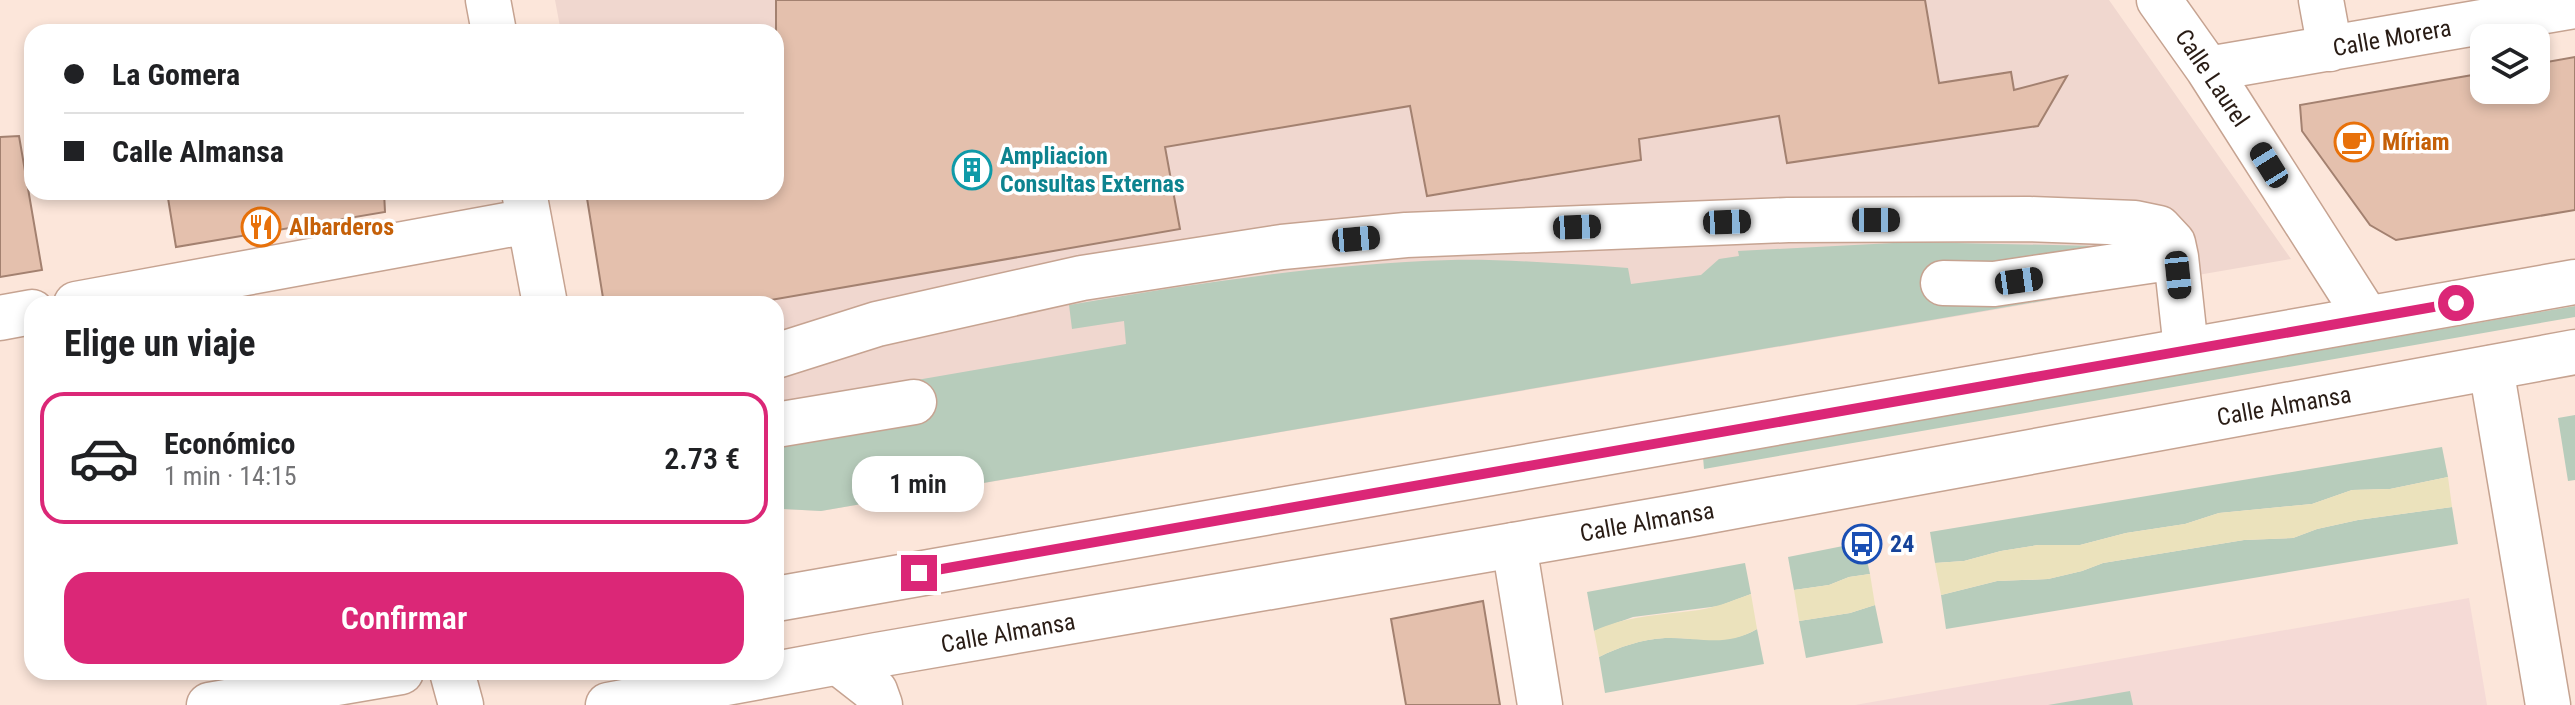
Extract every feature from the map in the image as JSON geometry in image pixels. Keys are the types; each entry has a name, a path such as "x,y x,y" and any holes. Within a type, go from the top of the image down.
{"main road":[{"path":"488,0 492,24"},
{"name":"Calle Laurel","path":"2159,0 2208,69 2367,318"},
{"path":"2321,0 2330,49"},
{"name":"Calle Morera","path":"2208,69 2562,5"},
{"path":"113,296 527,206 544,296"},
{"path":"784,353 877,324 1082,278 1281,241 1406,235 1518,223 2029,219 2135,223 2159,228 2173,243 2186,349"},
{"path":"1943,283 1994,284 2176,257"},
{"path":"784,598 2575,282"},
{"path":"0,318 24,314"},
{"name":"Calle Almansa","path":"784,674 2575,352"},
{"path":"2491,368 2545,702"},
{"path":"784,424 914,402"},
{"path":"1514,545 1540,705"},
{"path":"839,663 875,691 880,705"},
{"path":"209,705 354,680"},
{"path":"454,680 461,705"},
{"name":"Calle Almansa","path":"608,705 754,680"}],"shaded area":[{"path":"555,0 2109,0 2291,259 821,511 784,509 784,296 604,296 586,200 784,200 784,24 560,24"},
{"path":"2469,598 2487,705 1855,705"}],"green space":[{"path":"1912,242 2097,246 2100,291 821,511 784,509 784,436 911,381 1126,344 1124,321 1072,329 1069,305 1259,276 1451,260 1628,268 1631,284 1701,275 1719,259 1739,256 1738,251"},
{"path":"2575,306 2575,317 1704,469 1703,457"},
{"path":"2575,415 2575,480 2568,481 2558,418"},
{"path":"2442,447 2448,477 2390,489 2352,490 2312,504 2219,513 2185,524 2126,533 2080,545 2038,545 1964,561 1935,563 1930,532"},
{"path":"2452,507 2458,544 1946,629 1941,595 1997,581 2048,579 2103,563 2244,540 2293,538 2358,520"},
{"path":"1863,542 1870,574 1794,590 1788,557"},
{"path":"1745,563 1751,594 1719,606 1633,617 1594,631 1587,592"},
{"path":"1875,605 1883,643 1806,658 1799,621 1850,613"},
{"path":"1757,629 1764,664 1605,693 1599,657 1615,650 1656,639 1712,640 1735,637"},
{"path":"2130,691 2133,705 2048,705"}],"sand":[{"path":"2448,477 2452,507 2358,520 2293,538 2244,540 2103,563 2048,579 1997,581 1941,595 1935,563 1964,561 2038,545 2080,545 2126,533 2185,524 2219,513 2312,504 2352,490 2390,489"},
{"path":"1870,574 1875,605 1850,613 1799,621 1794,590"},
{"path":"1751,594 1757,629 1745,635 1723,640 1657,639 1631,644 1599,657 1594,631 1606,626 1642,617 1707,608"}],"building":[{"path":"776,0 1925,0 1939,83 2011,72 2014,90 2067,76 2038,126 1787,163 1779,116 1639,139 1641,160 1427,196 1410,106 1165,147 1180,229 784,298 603,296 587,200 784,200 784,24 776,24"},
{"path":"2575,57 2575,210 2396,240 2370,225 2302,131 2300,105 2470,75 2470,104 2550,104 2550,61"},
{"path":"19,136 24,165 24,200 30,200 42,270 0,277 0,137"},
{"path":"168,200 384,200 385,212 176,247"},
{"path":"1483,601 1500,705 1406,705 1391,619"}],"place":[{"name":"Míriam","path":"2354,142"},
{"name":"Ampliacion Consultas Externas","path":"972,170"},
{"name":"Albarderos","path":"261,227"},
{"name":"24","path":"1862,544"}],"route":[{"path":"919,573 2456,303"}]}
